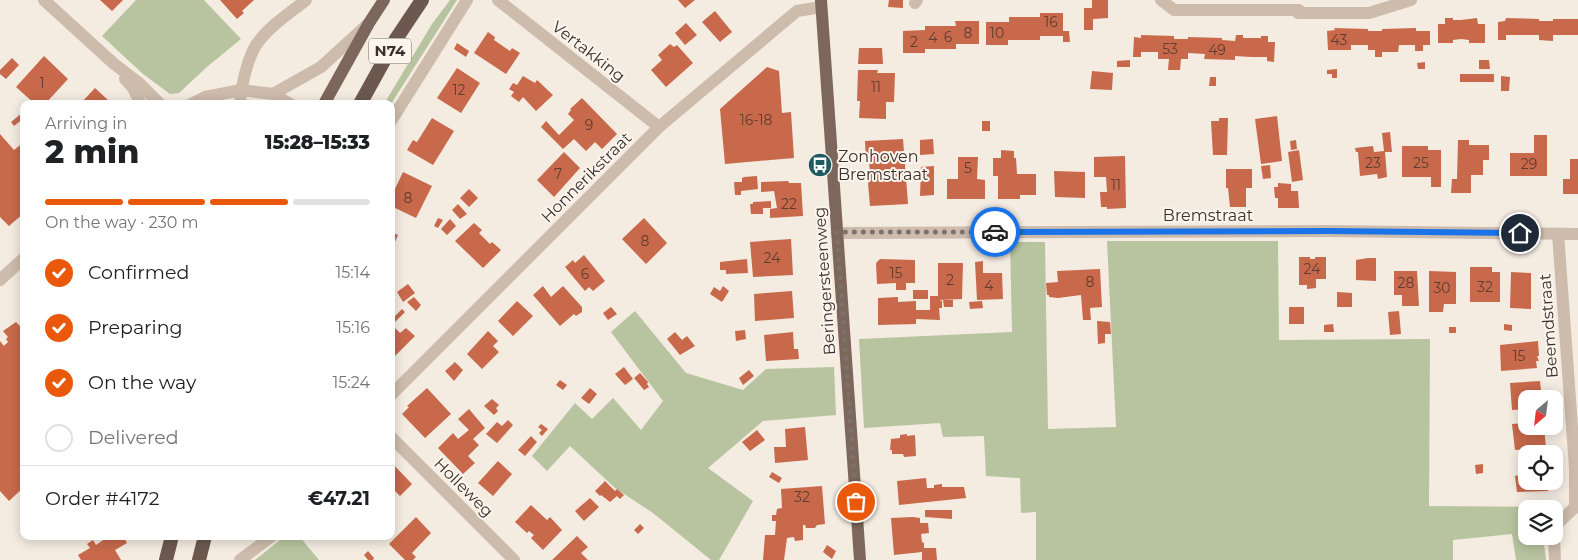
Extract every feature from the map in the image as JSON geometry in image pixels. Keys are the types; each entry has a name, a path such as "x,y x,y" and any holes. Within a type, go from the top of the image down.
{"highway":[{"name":"N74","path":"362,100 396,39 422,0"},
{"path":"166,560 171,540"},
{"path":"199,560 204,540"}],"main road":[{"name":"N74","path":"326,100 384,0"},
{"name":"Beringersteenweg","path":"821,4 860,560"}],"street":[{"path":"44,0 156,100"},
{"path":"240,100 241,90 251,56 258,42 306,0"},
{"path":"395,115 467,0"},
{"name":"Vertakking","path":"498,0 659,127"},
{"path":"1161,0 1174,10 1299,10 1298,13 1369,13 1411,0"},
{"name":"Honnerikstraat","path":"395,391 659,127 797,11 821,4"},
{"path":"273,94 321,66 369,23"},
{"path":"113,63 133,88 139,100"},
{"path":"199,100 205,97 241,90 273,94 283,100"},
{"name":"Bremstraat","path":"837,232 1328,231 1578,234"},
{"name":"Beemdstraat","path":"1558,234 1575,468 1575,507 1563,518"},
{"path":"0,280 20,262"},
{"name":"Holleweg","path":"395,441 514,560"},
{"path":"240,560 267,540"},
{"path":"1554,545 1555,560"}],"green space":[{"path":"136,0 204,0 241,39 179,93 170,94 143,74 102,36"},
{"path":"450,0 457,0 394,100 386,100 432,24"},
{"path":"1107,241 1278,241 1279,340 1430,339 1429,506 1518,507 1518,545 1544,545 1546,560 1516,560 1512,534 1453,540 1453,560 1036,560 1036,512 1021,513 1020,478 986,476 984,436 943,437 940,423 864,428 859,339 1012,332 1010,242 1045,242 1048,429 1116,427"},
{"path":"635,311 686,373 743,390 766,369 834,367 836,415 763,421 708,468 753,501 719,560 711,560 653,513 615,488 570,446 547,471 532,456 575,403 592,419 613,398 641,430 663,401 611,332"},
{"path":"280,540 302,540 319,560 255,560"}],"building":[{"path":"100,0 123,0 112,11"},
{"path":"220,0 254,0 242,11 244,13 237,19"},
{"path":"678,0 695,0 685,8"},
{"path":"889,0 903,0 903,8 888,7"},
{"path":"1092,0 1108,0 1108,18 1093,19 1093,30 1084,30 1084,8 1092,8"},
{"path":"715,11 732,32 720,42 702,22"},
{"path":"1040,13 1063,13 1063,31 1069,31 1070,42 1063,42 1063,36 1040,36 1040,40 1008,40 1008,45 986,45 986,22 1009,22 1009,17 1040,17"},
{"path":"1445,18 1461,20 1477,18 1478,24 1485,24 1485,43 1469,43 1469,40 1461,39 1453,40 1453,43 1438,43 1438,24 1445,24"},
{"path":"1506,18 1539,19 1539,21 1578,19 1578,35 1553,35 1553,41 1539,40 1539,35 1506,35 1506,40 1498,40 1498,22 1505,21"},
{"path":"955,21 979,21 979,44 956,44 956,49 925,49 925,53 903,53 903,31 925,30 925,26 956,26"},
{"path":"686,23 697,35 685,45 675,33"},
{"path":"1334,28 1382,31 1382,29 1416,28 1416,31 1430,31 1430,45 1423,45 1423,51 1415,51 1415,45 1399,45 1398,52 1382,52 1382,57 1375,57 1375,50 1368,50 1368,45 1351,45 1351,50 1328,50 1327,31 1335,30"},
{"path":"488,32 495,37 494,40 510,51 512,48 520,53 506,74 474,53"},
{"path":"1141,35 1174,36 1174,39 1188,39 1188,37 1222,38 1222,40 1235,41 1236,35 1243,35 1243,38 1268,36 1268,42 1275,42 1274,62 1267,61 1267,57 1235,56 1235,60 1204,59 1205,54 1188,53 1188,59 1181,59 1180,70 1168,70 1169,59 1158,59 1158,52 1141,52 1141,57 1133,57 1134,37 1141,38"},
{"path":"457,43 469,51 466,57 454,49"},
{"path":"670,44 674,47 677,45 693,63 666,87 651,70 662,60 658,55"},
{"path":"859,48 882,48 883,64 858,64"},
{"path":"44,56 68,79 49,100 31,100 16,87"},
{"path":"12,58 19,65 6,79 0,74 0,70"},
{"path":"1130,60 1130,67 1117,67 1117,61"},
{"path":"1479,60 1489,60 1490,69 1479,69"},
{"path":"1425,62 1425,69 1418,69 1417,63"},
{"path":"767,67 779,71 782,113 791,112 794,158 725,164 720,109"},
{"path":"457,68 480,83 461,113 437,98"},
{"path":"1337,69 1337,78 1332,78 1332,74 1327,74 1327,70"},
{"path":"858,70 878,70 877,73 895,73 894,102 886,102 886,119 859,118 860,101 857,101"},
{"path":"1092,71 1113,73 1112,90 1090,89"},
{"path":"1460,74 1494,74 1494,82 1460,82"},
{"path":"523,76 535,83 537,80 553,95 536,111 523,97 519,102 511,96 514,92 509,89 513,83 517,85"},
{"path":"1501,76 1510,77 1509,91 1501,91"},
{"path":"1210,77 1216,77 1216,86 1209,86"},
{"path":"95,88 108,100 84,100"},
{"path":"582,98 617,134 602,149 595,142 586,151 574,139 563,149 541,127 546,121 559,135 574,120 568,114 570,109"},
{"path":"20,115 20,121 14,126 11,122"},
{"path":"1277,116 1282,161 1261,164 1255,119"},
{"path":"432,118 454,131 433,165 407,150 413,140 417,142"},
{"path":"1219,118 1228,118 1227,155 1213,155 1211,121 1219,121"},
{"path":"982,121 990,121 990,131 982,131"},
{"path":"1390,132 1392,152 1385,152 1387,177 1378,179 1377,174 1360,176 1358,152 1356,152 1355,148 1373,146 1374,152 1384,151 1382,133"},
{"path":"0,134 14,150 20,145 20,216 9,226 0,217"},
{"path":"1534,135 1547,135 1547,176 1510,176 1510,153 1534,153"},
{"path":"903,139 908,204 870,206 868,183 871,180 869,162 866,162 865,141"},
{"path":"933,139 934,154 920,155 920,140"},
{"path":"1296,140 1297,149 1291,150 1290,141"},
{"path":"1458,140 1469,140 1469,145 1489,145 1489,160 1483,160 1483,175 1471,175 1471,193 1451,193 1452,179 1457,179"},
{"path":"1402,146 1428,146 1428,150 1441,150 1441,187 1431,187 1431,177 1402,177"},
{"path":"1001,150 1014,151 1017,174 1036,174 1036,195 1020,195 1020,199 998,199 998,176 993,176 993,158 1001,158"},
{"path":"1299,150 1303,180 1292,182 1288,152"},
{"path":"564,152 580,168 554,197 537,180"},
{"path":"1125,156 1126,208 1107,209 1107,207 1101,207 1100,192 1107,192 1106,177 1094,177 1094,157"},
{"path":"958,157 978,157 977,179 985,180 985,199 947,199 947,179 958,179"},
{"path":"1570,159 1578,159 1578,194 1563,194 1563,179 1570,179"},
{"path":"1270,165 1271,178 1263,179 1261,166"},
{"path":"934,166 934,195 920,196 921,167"},
{"path":"1226,169 1252,169 1252,188 1246,188 1246,207 1230,207 1228,188 1226,188"},
{"path":"1054,171 1085,172 1085,198 1055,197"},
{"path":"403,172 432,186 416,218 395,208 395,189"},
{"path":"757,176 758,189 741,191 741,195 735,195 734,182 742,182 744,177"},
{"path":"788,181 789,183 801,183 803,216 770,218 770,209 777,208 774,191 761,192 761,182"},
{"path":"1278,183 1291,184 1291,191 1298,191 1299,208 1278,208 1278,198 1275,198 1274,187 1278,187"},
{"path":"469,189 478,198 469,207 460,198"},
{"path":"771,201 771,208 763,208 763,214 751,214 750,204 753,204 753,202"},
{"path":"458,204 467,214 460,219 452,210"},
{"path":"438,218 443,220 438,228 434,226"},
{"path":"644,218 667,243 646,264 622,239"},
{"path":"450,219 456,226 447,235 441,229"},
{"path":"474,223 482,230 479,233 490,244 492,242 501,250 483,268 455,241"},
{"path":"791,239 793,275 753,277 750,242"},
{"path":"584,255 605,281 593,291 589,287 585,291 565,267 573,260 575,263"},
{"path":"1299,257 1315,259 1315,257 1326,257 1326,279 1316,279 1316,288 1307,289 1307,285 1299,285"},
{"path":"1376,258 1376,281 1356,280 1356,260"},
{"path":"747,259 748,273 726,274 726,270 720,270 720,262"},
{"path":"880,259 915,260 915,283 906,283 906,290 896,290 896,283 877,284 876,263"},
{"path":"983,261 983,273 1002,273 1003,299 977,300 975,262"},
{"path":"938,263 963,263 962,299 939,300 942,301 942,308 939,308 940,320 916,319 916,324 878,325 878,298 898,297 898,302 916,301 916,310 930,310 930,296 938,296"},
{"path":"1470,267 1492,267 1492,272 1500,272 1500,302 1470,302"},
{"path":"1100,269 1102,307 1090,308 1091,320 1083,320 1081,295 1058,298 1047,295 1046,283 1058,282 1057,271"},
{"path":"1394,271 1417,271 1419,306 1402,306 1402,295 1394,295"},
{"path":"1429,271 1456,272 1456,304 1444,304 1443,312 1429,312"},
{"path":"1511,272 1531,273 1531,309 1510,308"},
{"path":"408,284 415,293 403,302 397,292"},
{"path":"543,286 551,297 563,286 582,307 582,312 576,316 574,314 560,326 533,295"},
{"path":"723,286 729,291 722,302 710,294 714,287 720,291"},
{"path":"913,290 928,290 928,299 913,299"},
{"path":"792,291 794,318 755,321 754,294"},
{"path":"1337,292 1352,293 1352,307 1337,307"},
{"path":"414,297 421,305 416,311 407,302"},
{"path":"943,300 953,300 953,307 944,307"},
{"path":"517,301 533,316 513,336 498,321"},
{"path":"982,301 983,308 970,309 969,302"},
{"path":"611,307 617,314 608,320 603,313"},
{"path":"1289,307 1304,307 1304,324 1289,324"},
{"path":"402,309 405,312 395,322 395,316"},
{"path":"1399,311 1401,334 1390,335 1388,312"},
{"path":"1097,321 1110,322 1111,334 1105,334 1105,343 1098,344"},
{"path":"16,322 20,326 20,491 9,501 0,491 0,341 4,346 8,342 6,339 8,337 3,331"},
{"path":"1333,324 1334,332 1324,332 1324,325"},
{"path":"1504,324 1512,325 1512,331 1504,330"},
{"path":"1449,327 1456,327 1456,333 1449,333"},
{"path":"395,328 400,333 406,328 415,336 395,356"},
{"path":"745,330 746,339 736,341 735,331"},
{"path":"488,331 498,341 493,346 499,352 482,369 467,354"},
{"path":"675,332 682,340 687,336 695,346 680,355 667,339"},
{"path":"793,332 794,349 798,349 799,359 766,361 764,335"},
{"path":"1538,341 1539,356 1537,356 1539,361 1536,361 1537,368 1501,371 1500,345"},
{"path":"455,362 463,370 454,381 445,371"},
{"path":"624,367 633,379 625,385 615,374"},
{"path":"749,370 754,376 743,385 739,378"},
{"path":"640,373 648,382 649,387 644,390 634,378"},
{"path":"560,380 567,385 563,390 556,385"},
{"path":"1540,381 1541,390 1518,390 1518,410 1512,410 1510,383"},
{"path":"427,388 451,414 425,438 402,414 409,407 407,406"},
{"path":"590,388 597,394 589,404 581,398"},
{"path":"492,399 499,405 496,408 498,411 494,415 484,406"},
{"path":"469,409 485,428 473,439 479,445 468,456 475,463 463,474 438,448 453,433 458,439 469,430 458,419"},
{"path":"508,420 513,425 497,443 486,434 497,422 502,426"},
{"path":"541,424 548,429 542,436 539,433 542,430 538,427"},
{"path":"1512,424 1518,424 1518,435 1545,435 1546,445 1518,445 1518,450 1515,450"},
{"path":"805,427 808,460 775,463 774,447 786,447 785,429"},
{"path":"757,430 765,440 750,451 742,442"},
{"path":"907,434 907,436 915,435 916,456 904,457 903,454 892,454 892,450 890,450 891,439 900,438 900,435"},
{"path":"531,436 537,442 525,456 518,450"},
{"path":"498,461 512,474 493,496 478,483"},
{"path":"1483,464 1483,473 1476,474 1475,465"},
{"path":"395,466 412,484 400,496 395,491"},
{"path":"772,472 782,478 779,483 769,477"},
{"path":"1518,475 1518,490 1548,491 1517,492 1515,476"},
{"path":"926,478 927,488 934,488 934,485 942,484 942,487 964,487 966,498 899,505 897,481"},
{"path":"605,481 615,491 617,489 624,495 620,499 617,496 610,502 600,496 595,491"},
{"path":"822,486 825,524 817,525 815,528 806,528 803,525 803,540 795,541 794,537 787,538 784,560 763,560 765,535 775,535 776,521 772,521 772,515 776,515 777,509 782,508 781,489"},
{"path":"590,498 599,507 584,521 575,511"},
{"path":"531,505 547,520 550,517 562,530 543,550 531,538 534,535 529,531 527,533 515,522"},
{"path":"925,510 952,510 952,519 925,517"},
{"path":"416,517 431,533 412,553 416,557 413,560 405,560 389,544"},
{"path":"891,518 920,518 920,523 928,523 929,533 921,534 922,542 924,543 924,548 936,548 937,560 922,560 922,552 894,555"},
{"path":"640,524 644,528 638,534 634,530"},
{"path":"577,536 588,547 581,553 588,560 552,560"},
{"path":"93,540 96,545 103,540 125,540 127,543 115,550 121,560 81,560 78,555 90,548 87,544"},
{"path":"827,545 836,551 832,559 823,552"},
{"path":"368,551 374,558 373,560 368,560 364,555"}],"way so far":[{"path":"856,502 837,232 995,232"}],"place":[{"name":"Zonhoven Bremstraat","path":"820,165"}],"route":[{"path":"995,232 1328,231 1520,233"}]}
